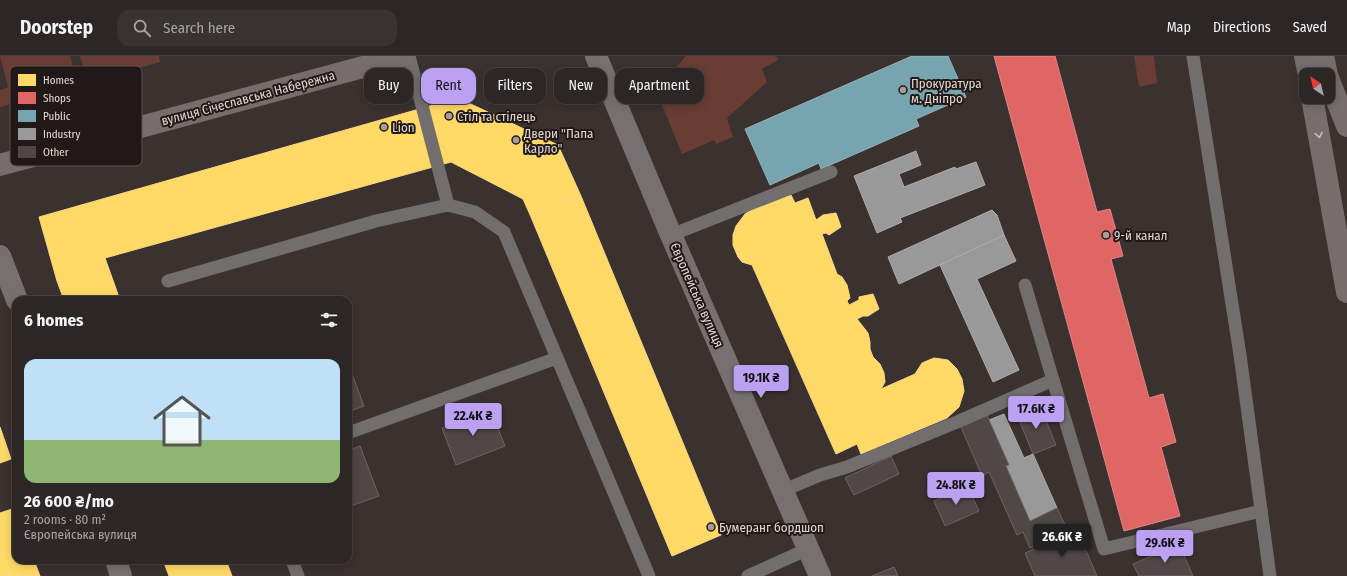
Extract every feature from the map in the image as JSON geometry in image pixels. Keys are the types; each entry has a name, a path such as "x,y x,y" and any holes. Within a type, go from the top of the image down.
{"main road":[{"name":"вулиця Січеславська Набережна","path":"142,127 404,56"},
{"path":"1305,56 1308,68"},
{"path":"1322,56 1326,68"},
{"path":"1335,94 1347,126"},
{"path":"1313,104 1347,292"},
{"name":"вулиця Січеславська Набережна","path":"0,165 10,162"}],"street":[{"name":"Європейська вулиця","path":"596,56 671,235 820,576"},
{"path":"0,256 15,296"},
{"path":"118,564 122,576"}],"lane":[{"path":"409,56 448,205"},
{"path":"1193,56 1240,355 1270,576"},
{"path":"671,235 831,172"},
{"path":"168,281 376,221 448,205 475,212 504,232 649,576"},
{"path":"1025,285 1104,549 1261,511"},
{"path":"352,432 557,358"},
{"path":"782,491 820,475 847,467 1053,380"},
{"path":"748,576 808,548"},
{"path":"294,564 298,576"}],"shaded area":[{"path":"0,56 70,56 73,66 10,66 10,104 0,107 0,90 8,87"},
{"path":"80,56 159,56 160,62 142,67 142,66 83,66"},
{"path":"686,56 776,56 778,60 762,69 767,82 727,118 733,137 716,144 714,140 682,154 662,104 704,104 704,68 675,68"},
{"path":"1134,56 1154,56 1157,83 1139,87"}],"building: Homes":[{"path":"437,104 471,104 558,145 581,196 531,217 523,199 451,162 105,258 119,296 63,296 39,217"},
{"path":"791,195 795,203 808,198 816,220 823,215 836,213 841,227 829,235 826,233 822,234 837,274 842,277 847,285 850,298 847,301 849,305 859,300 859,297 873,294 879,309 868,316 863,316 857,319 868,333 870,349 873,357 880,364 884,373 885,382 881,389 915,374 922,363 934,358 948,360 957,369 962,379 964,391 959,407 947,418 861,454 857,444 836,454 752,265 742,262 733,245 733,235 736,226 745,214 757,206"},
{"path":"581,196 721,535 672,556 531,217"},
{"path":"0,427 11,459 0,463"},
{"path":"12,509 12,564 36,564 40,576 0,576 0,513"},
{"path":"164,564 228,564 232,576 169,576"}],"building: Shops":[{"path":"994,56 1055,56 1097,212 1110,209 1123,256 1111,259 1149,398 1163,394 1176,442 1161,447 1180,516 1124,531"}],"building: Public":[{"path":"912,56 948,56 966,97 916,119 919,126 821,169 819,163 770,185 745,129"}],"building: Industry":[{"path":"916,151 921,165 899,174 904,187 955,167 956,169 976,162 985,185 900,218 902,222 877,233 854,176"},
{"path":"992,210 997,215 1004,235 899,284 888,257"},
{"path":"1004,235 1016,261 977,279 1019,370 993,382 940,265"},
{"path":"1004,414 1024,458 1033,454 1057,508 1030,521 1006,466 1009,465 989,420"}],"building: Other":[{"path":"352,374 364,406 352,410"},
{"path":"1040,406 1056,445 1033,454 1017,415"},
{"path":"490,409 505,446 456,465 442,428"},
{"path":"986,413 1009,465 1006,466 1030,521 1057,508 1068,531 1030,548 1023,532 1017,535 989,472 982,476 960,425"},
{"path":"360,446 379,496 352,506 352,449"},
{"path":"891,456 899,474 854,495 845,478"},
{"path":"968,487 979,511 945,526 934,501"},
{"path":"1077,530 1097,576 1035,576 1025,553"},
{"path":"1179,544 1193,576 1139,576 1133,564"},
{"path":"894,567 898,576 872,576"}],"place":[{"name":"Прокуратура м. Дніпро","path":"903,90"},
{"name":"Стіл та стілець","path":"449,116"},
{"name":"Lion","path":"384,127"},
{"name":"Двери \"Папа Карло\"","path":"516,140"},
{"name":"9-й канал","path":"1106,235"},
{"name":"Бумеранг бордшоп","path":"711,527"}]}
